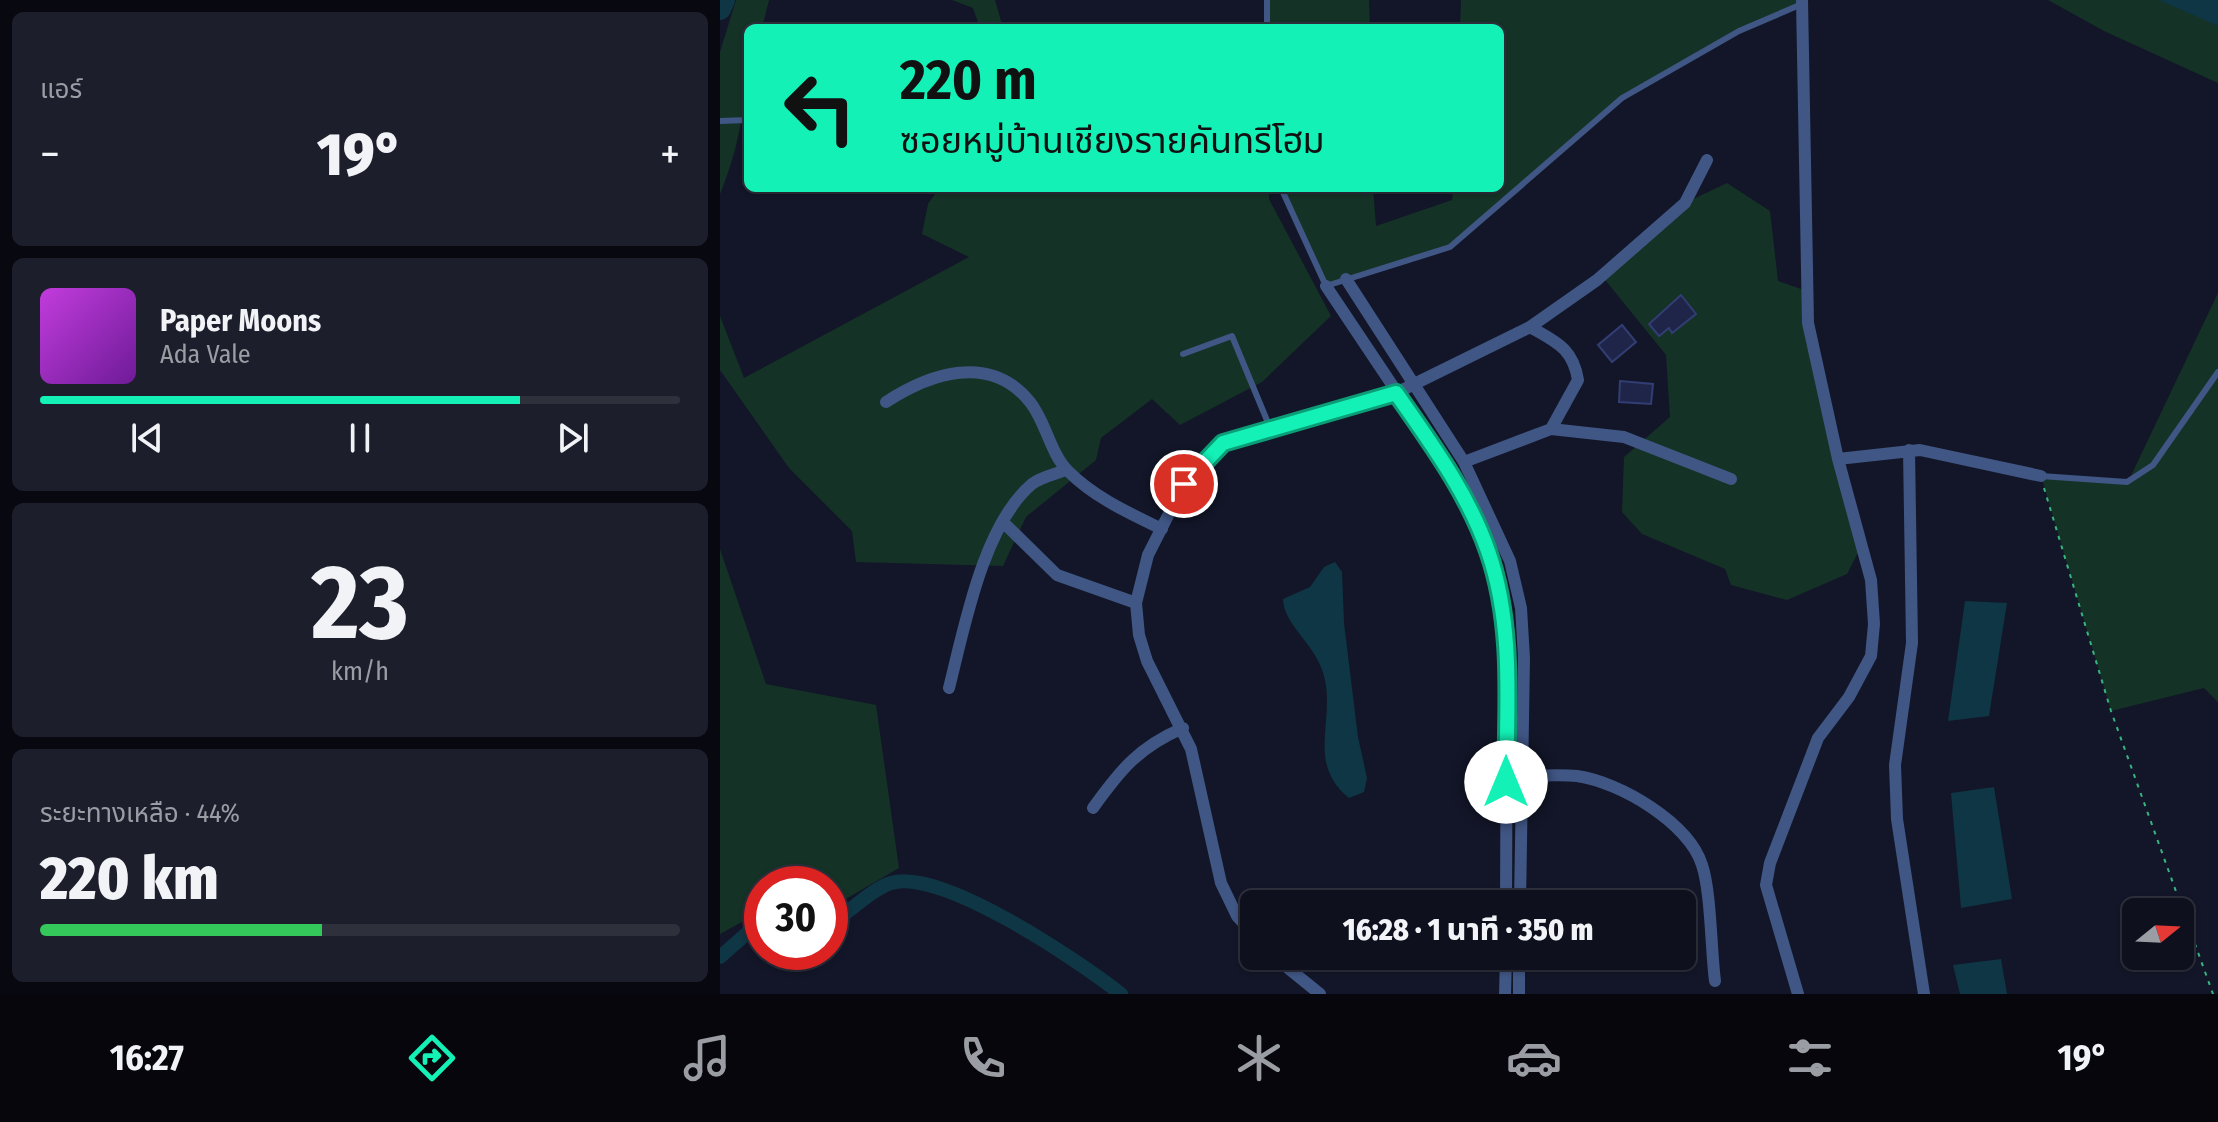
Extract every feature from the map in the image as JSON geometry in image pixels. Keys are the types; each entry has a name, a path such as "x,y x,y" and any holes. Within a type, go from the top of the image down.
{"street":[{"path":"1798,994 1766,885 1770,863 1818,738 1849,697 1871,656 1874,624 1871,580 1838,459 1808,323 1802,2"},
{"path":"1240,919 1221,883 1183,728 1147,661 1139,635 1136,603 1148,555 1184,484 1223,443 1396,393 1530,327 1597,280 1685,203 1707,160"},
{"path":"1346,279 1464,462 1510,561 1521,608 1524,658 1520,890"},
{"path":"1326,286 1449,470 1493,566 1503,610 1507,659 1506,890"},
{"path":"1530,327 1566,347 1577,369 1578,380 1551,429"},
{"path":"886,402 926,379 948,372 985,374 1010,385 1029,401 1066,470 1102,499 1162,529"},
{"path":"1464,462 1551,429 1624,437 1731,479"},
{"path":"1838,459 1909,450 1969,458 2041,476"},
{"path":"1909,450 1912,643 1895,765 1897,819 1924,994"},
{"path":"949,688 976,580 1004,523 1033,483 1066,470"},
{"path":"1004,523 1057,575 1136,603"},
{"path":"1093,808 1122,766 1156,740 1183,728"},
{"path":"1522,776 1579,776 1621,792 1667,817 1681,829 1702,865 1715,981"},
{"path":"1290,970 1320,994"},
{"path":"1505,994 1506,970"},
{"path":"1519,970 1519,994"}],"lane":[{"path":"1267,0 1267,24"},
{"path":"1283,192 1326,286 1450,247 1622,98 1739,31 1802,2"},
{"path":"720,121 744,120"},
{"path":"1183,354 1232,336 1271,430"},
{"path":"2041,476 2127,482 2153,465 2218,372"},
{"path":"1449,470 1464,462"},
{"path":"1493,566 1510,561"},
{"path":"1507,659 1524,658"}],"path":[{"path":"2041,476 2111,711 2213,994"}],"green space":[{"path":"736,0 769,0 763,24 744,24 743,112 734,153 720,194 720,52"},
{"path":"952,0 995,0 1002,24 979,24 973,8"},
{"path":"1267,0 1369,0 1370,24 1267,24"},
{"path":"1461,0 1802,0 1802,4 1739,31 1622,98 1450,247 1326,286 1284,192 1373,192 1376,226 1452,200 1453,192 1504,192 1504,24 1460,24"},
{"path":"2048,0 2167,0 2218,26 2218,83 2104,31"},
{"path":"1727,183 1770,211 1778,281 1807,291 1862,545 1847,574 1787,600 1731,585 1725,569 1642,534 1622,512 1624,457 1670,417 1666,355 1602,276 1685,203"},
{"path":"936,192 1269,192 1269,199 1331,316 1262,382 1180,425 1152,399 1101,438 1096,460 1026,517 1003,566 856,562 852,531 789,468 720,370 720,316 744,378 969,257 922,234 928,204"},
{"path":"2218,293 2218,702 2204,688 2111,711 2041,476 2128,482"},
{"path":"720,549 766,684 876,705 899,868 848,898 848,866 744,866 744,921 720,934"}],"water":[{"path":"2159,0 2218,0 2218,26"},
{"path":"1335,562 1342,572 1344,623 1358,737 1367,778 1364,792 1349,798 1336,785 1325,757 1327,696 1322,668 1289,619 1283,599 1310,587 1324,567"},
{"path":"1965,601 2007,603 1989,716 1948,721"},
{"path":"1994,787 2012,899 1961,908 1951,793"},
{"path":"2001,959 2007,994 1960,994 1953,965"}],"building":[{"path":"1681,295 1696,314 1672,333 1669,328 1659,336 1649,324"},
{"path":"1622,325 1636,342 1612,362 1598,345"},
{"path":"1620,381 1653,384 1651,404 1619,402"}],"waterway":[{"path":"720,9 724,0"},
{"path":"848,911 871,893 891,883 914,882 942,889 1009,920 1121,994"},
{"path":"720,957 744,936"}],"route":[{"path":"1184,484 1223,443 1396,393 1449,470 1474,518 1493,566 1503,610 1507,649 1506,782"}]}
